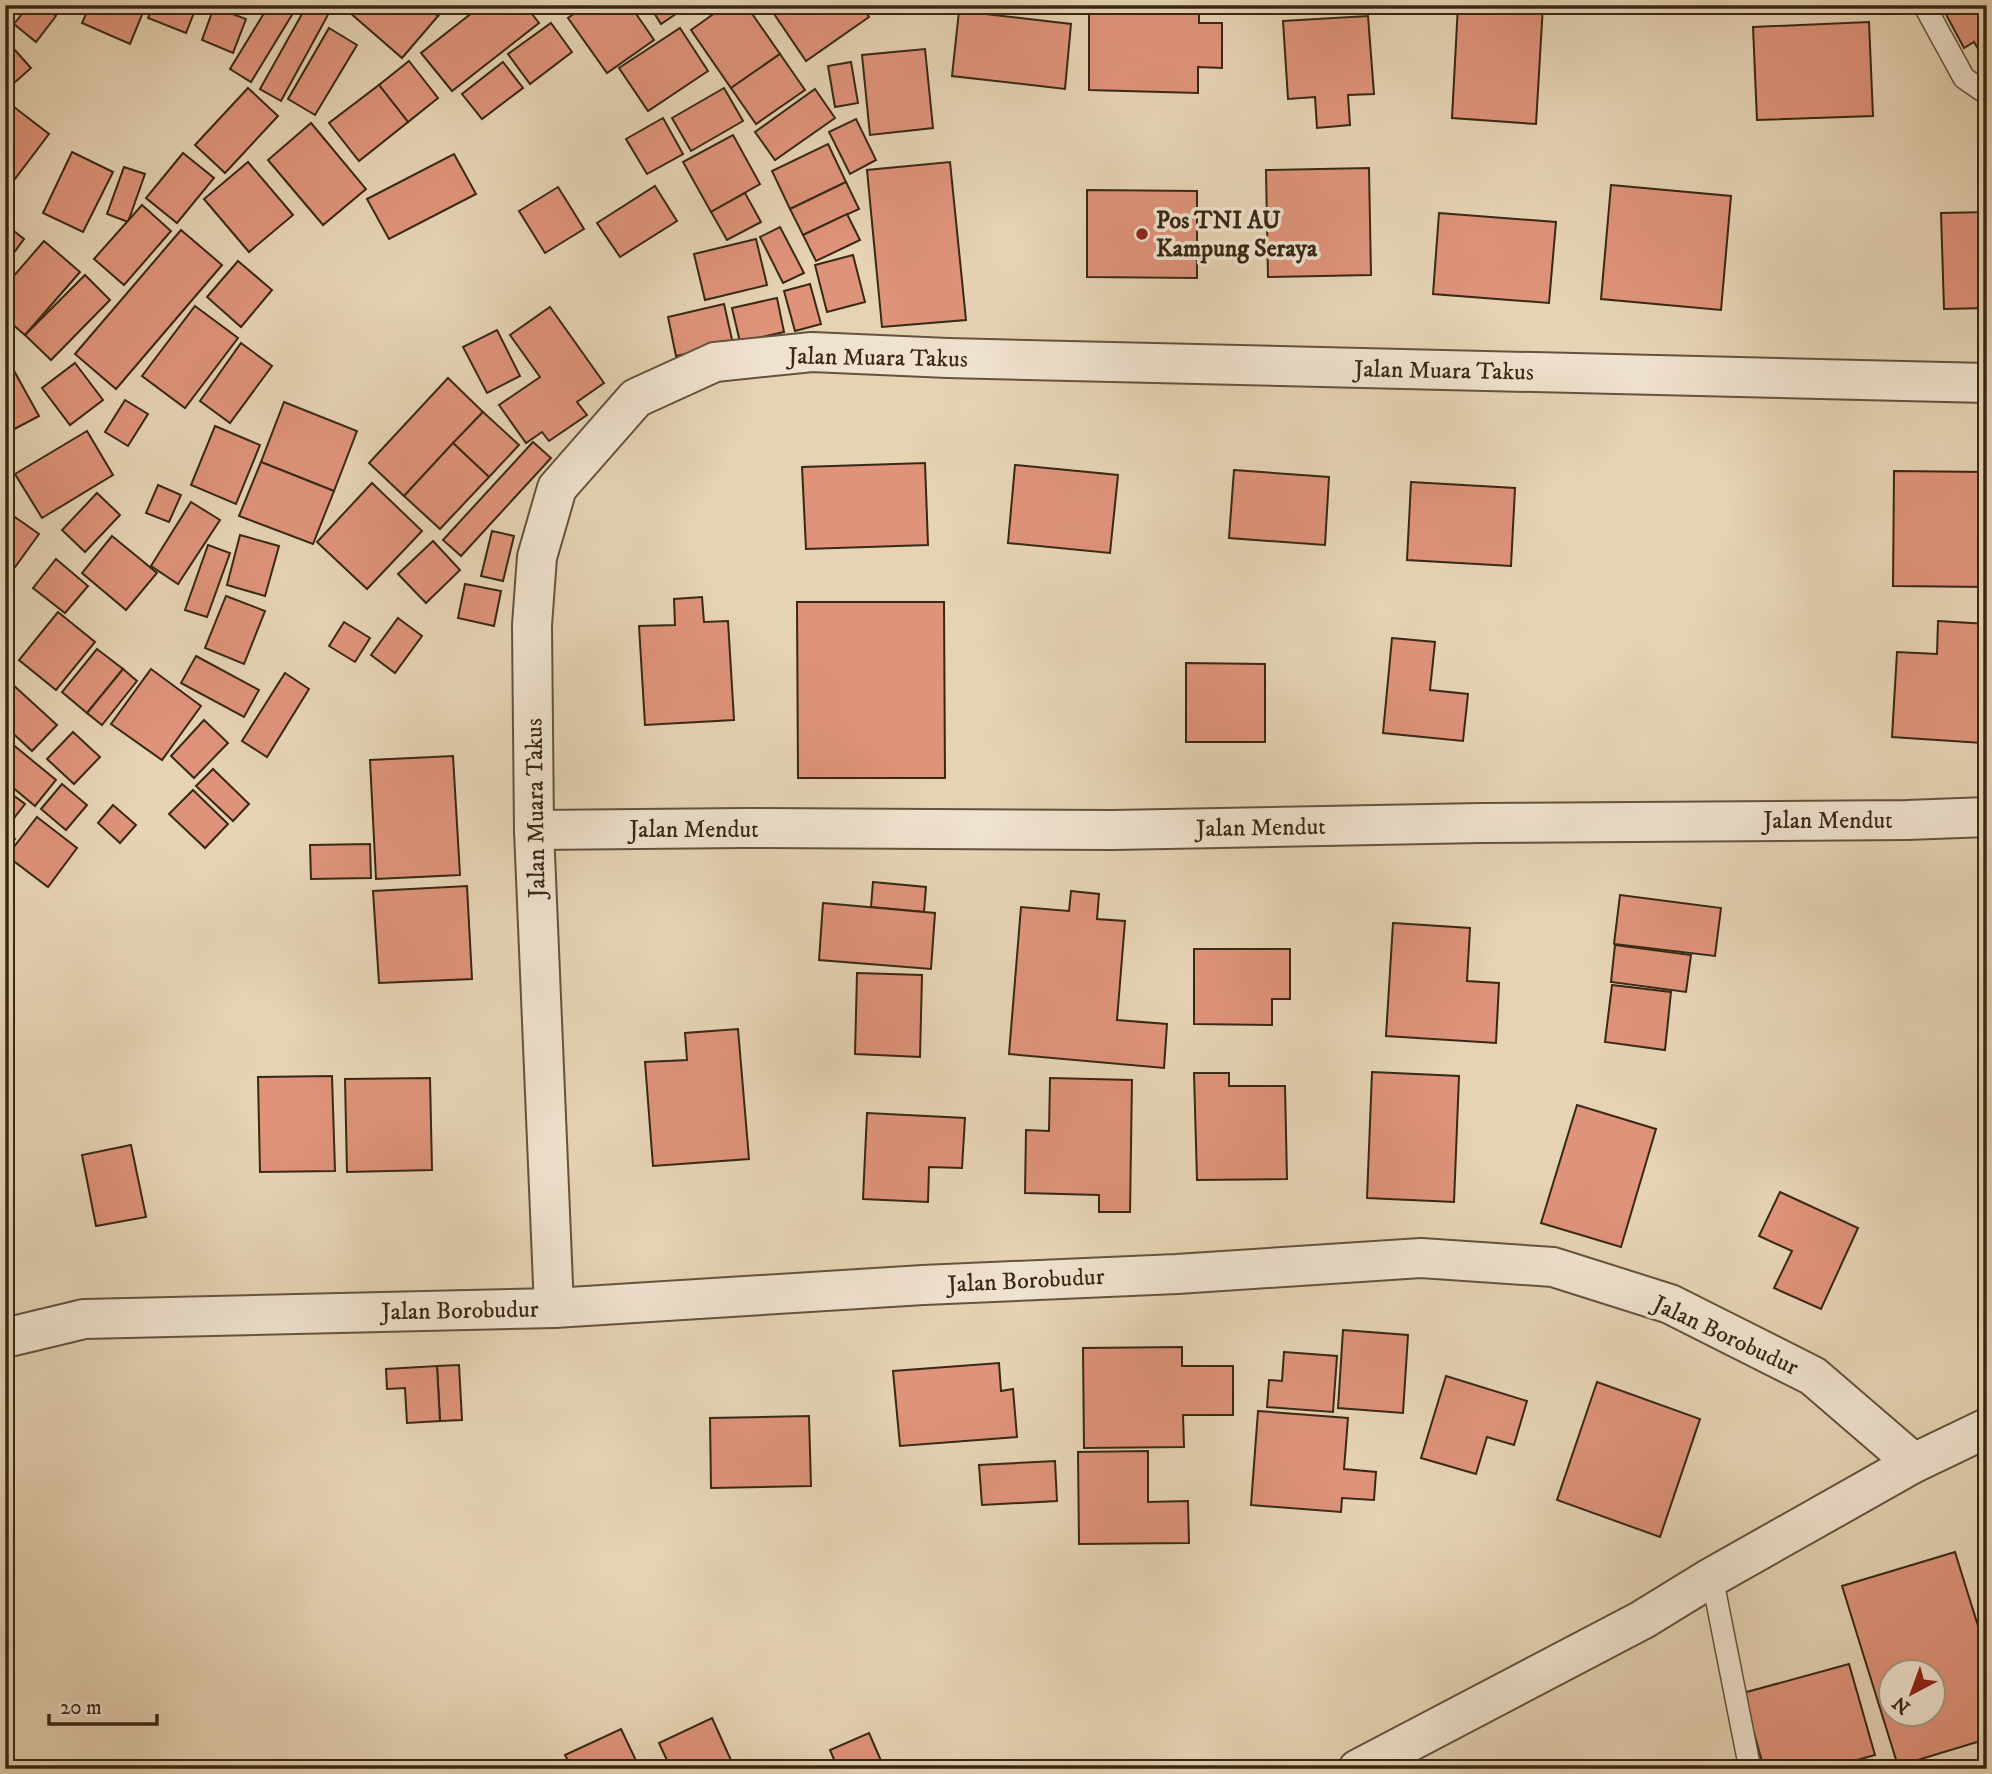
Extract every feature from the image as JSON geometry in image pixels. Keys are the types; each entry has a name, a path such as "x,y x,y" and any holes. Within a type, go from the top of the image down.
{"street":[{"name":"Jalan Muara Takus","path":"554,1308 534,830 533,611 537,556 557,488 636,398 715,362 812,352 948,358 1987,383"},
{"name":"Jalan Mendut","path":"534,830 1113,830 1987,817"},
{"name":"Jalan Borobudur","path":"5,1338 84,1319 554,1308 1421,1258 1553,1267 1670,1304 1813,1376 1914,1463"},
{"path":"1358,1769 1642,1620 1914,1463 1987,1428"}],"lane":[{"path":"1924,5 1964,78 1987,94"},
{"path":"1713,1577 1750,1769"}],"building":[{"path":"29,5 43,5 56,16 36,42 14,24"},
{"path":"90,5 146,5 130,44 82,23"},
{"path":"154,5 197,5 186,33 148,18"},
{"path":"269,5 298,5 251,82 230,69"},
{"path":"307,5 315,5 329,13 281,101 260,89"},
{"path":"341,5 425,5 438,16 402,58"},
{"path":"425,5 447,5 438,16"},
{"path":"482,5 525,5 539,23 452,91 421,53"},
{"path":"586,5 630,5 654,40 607,73 568,18"},
{"path":"649,5 689,5 661,24"},
{"path":"726,5 746,5 780,54 731,88 691,30"},
{"path":"768,5 861,5 869,17 806,61"},
{"path":"1458,5 1543,5 1536,124 1452,118"},
{"path":"1941,5 1987,5 1987,64 1974,42 1964,48"},
{"path":"214,7 246,19 233,53 202,40"},
{"path":"1089,9 1199,10 1199,23 1222,23 1222,68 1198,67 1198,93 1089,90"},
{"path":"959,11 1071,24 1065,89 952,76"},
{"path":"1368,16 1374,94 1348,95 1350,125 1317,128 1315,97 1288,99 1283,21"},
{"path":"1869,22 1873,116 1757,120 1753,27"},
{"path":"551,23 572,52 530,84 508,54"},
{"path":"329,28 357,45 315,115 288,99"},
{"path":"680,28 708,71 648,111 619,68"},
{"path":"5,39 31,68 5,91"},
{"path":"925,49 933,128 870,135 862,55"},
{"path":"780,54 805,90 756,124 731,88"},
{"path":"409,61 438,98 408,122 379,85"},
{"path":"503,62 523,88 482,119 462,94"},
{"path":"851,62 858,103 835,107 828,66"},
{"path":"379,85 408,122 359,161 329,123"},
{"path":"248,88 278,116 225,173 195,145"},
{"path":"724,88 743,121 691,151 672,118"},
{"path":"815,89 835,118 775,160 755,132"},
{"path":"14,107 49,134 5,192 5,119"},
{"path":"663,118 683,154 647,174 626,139"},
{"path":"856,119 876,160 850,174 829,132"},
{"path":"311,123 366,189 323,225 268,160"},
{"path":"733,135 760,184 711,212 683,162"},
{"path":"828,144 846,182 790,209 772,171"},
{"path":"72,152 113,172 83,232 43,213"},
{"path":"183,153 214,178 177,223 146,198"},
{"path":"454,154 476,194 389,239 367,199"},
{"path":"248,162 293,215 249,252 204,199"},
{"path":"950,162 966,320 882,327 867,170"},
{"path":"124,167 145,174 128,222 107,214"},
{"path":"1369,168 1371,275 1268,277 1266,170"},
{"path":"846,182 859,209 803,235 790,209"},
{"path":"1611,185 1731,196 1721,310 1601,299"},
{"path":"655,186 677,221 620,257 597,223"},
{"path":"558,187 584,229 545,253 519,211"},
{"name":"Pos TNI AU Kampung Seraya","path":"1087,190 1197,191 1197,278 1087,277"},
{"path":"745,193 761,222 727,240 711,212"},
{"path":"142,205 171,231 124,285 94,259"},
{"path":"1987,212 1987,308 1944,309 1941,213"},
{"path":"1439,213 1556,222 1549,303 1433,294"},
{"path":"847,214 860,240 816,261 803,235"},
{"path":"5,224 24,239 5,265"},
{"path":"780,227 804,273 783,283 760,237"},
{"path":"181,230 222,265 116,389 75,354"},
{"path":"756,239 767,285 705,300 694,254"},
{"path":"44,241 80,272 25,335 5,318 5,286"},
{"path":"853,255 865,302 827,312 815,265"},
{"path":"238,261 272,290 241,327 207,297"},
{"path":"85,275 110,300 51,360 25,335"},
{"path":"810,284 821,324 795,331 784,291"},
{"path":"777,298 784,332 740,342 732,308"},
{"path":"724,304 733,344 676,356 668,317"},
{"path":"195,306 238,338 185,408 142,376"},
{"path":"550,307 604,383 577,402 587,415 549,441 542,432 526,443 499,405 540,377 510,335"},
{"path":"497,330 520,376 487,393 463,347"},
{"path":"241,343 272,366 230,423 200,401"},
{"path":"7,358 39,416 5,434 5,359"},
{"path":"75,363 103,400 70,425 42,388"},
{"path":"448,378 483,412 404,496 369,463"},
{"path":"125,400 148,414 128,446 105,432"},
{"path":"284,402 357,431 334,491 261,462"},
{"path":"483,412 519,445 489,477 453,443"},
{"path":"215,426 260,445 236,504 191,485"},
{"path":"87,431 113,475 42,518 15,474"},
{"path":"533,442 551,458 461,556 443,540"},
{"path":"453,443 489,477 440,529 404,496"},
{"path":"261,462 334,491 313,544 239,516"},
{"path":"925,463 928,545 806,549 802,467"},
{"path":"1015,465 1118,475 1110,553 1008,543"},
{"path":"1234,470 1329,477 1325,545 1229,538"},
{"path":"1894,471 1987,472 1987,587 1893,586"},
{"path":"1411,482 1515,488 1511,566 1407,560"},
{"path":"372,483 422,531 367,589 317,542"},
{"path":"158,485 181,495 169,522 146,513"},
{"path":"97,493 120,515 85,552 62,530"},
{"path":"191,502 220,520 178,584 151,566"},
{"path":"5,510 39,534 5,581"},
{"path":"492,531 514,536 503,581 481,576"},
{"path":"240,535 279,546 265,596 227,585"},
{"path":"112,536 157,573 126,610 82,573"},
{"path":"433,541 460,570 426,603 398,574"},
{"path":"208,545 230,553 207,617 185,610"},
{"path":"56,559 88,586 65,613 33,588"},
{"path":"465,584 501,591 494,626 458,618"},
{"path":"226,596 265,611 244,664 205,648"},
{"path":"702,597 704,622 728,621 734,720 645,725 639,626 675,625 674,599"},
{"path":"797,602 944,602 945,778 798,778"},
{"path":"58,612 95,642 56,690 19,660"},
{"path":"398,618 422,636 395,673 371,655"},
{"path":"1938,621 1987,624 1982,743 1892,737 1897,652 1937,654"},
{"path":"344,622 370,638 355,662 329,646"},
{"path":"1392,638 1435,642 1430,690 1468,694 1463,741 1383,733"},
{"path":"97,649 123,669 87,713 62,692"},
{"path":"196,656 259,690 244,717 181,683"},
{"path":"1186,663 1265,664 1265,742 1186,742"},
{"path":"123,669 137,681 102,725 87,713"},
{"path":"151,669 201,706 162,760 111,724"},
{"path":"285,673 309,689 267,757 242,741"},
{"path":"11,683 57,725 32,751 5,726 5,689"},
{"path":"204,720 228,743 194,778 171,756"},
{"path":"73,732 100,757 74,784 47,759"},
{"path":"5,738 56,780 35,806 5,781"},
{"path":"453,756 460,875 376,879 370,760"},
{"path":"213,769 249,804 233,821 196,786"},
{"path":"62,784 87,805 66,830 41,809"},
{"path":"5,789 25,804 7,827 5,825"},
{"path":"193,790 228,824 205,848 169,814"},
{"path":"113,805 136,825 120,843 98,823"},
{"path":"37,817 77,848 48,887 7,856"},
{"path":"5,832 15,839 5,852"},
{"path":"370,844 371,878 311,879 310,845"},
{"path":"873,882 926,887 924,912 871,907"},
{"path":"467,886 472,979 379,983 373,891"},
{"path":"1071,891 1099,894 1097,919 1125,921 1117,1020 1167,1024 1164,1068 1009,1054 1021,907 1069,911"},
{"path":"1620,895 1721,908 1715,956 1614,944"},
{"path":"823,903 935,913 931,969 819,960"},
{"path":"1393,923 1470,928 1467,981 1499,983 1496,1043 1386,1036"},
{"path":"1615,945 1691,955 1686,992 1611,982"},
{"path":"1194,949 1290,949 1290,999 1272,999 1272,1025 1194,1024"},
{"path":"857,973 922,975 920,1057 855,1054"},
{"path":"1612,985 1671,992 1665,1050 1605,1042"},
{"path":"738,1029 749,1159 653,1166 645,1062 687,1060 685,1033"},
{"path":"1372,1072 1459,1076 1454,1202 1367,1198"},
{"path":"1194,1073 1229,1073 1229,1086 1285,1086 1287,1179 1197,1180"},
{"path":"332,1076 335,1171 260,1172 258,1077"},
{"path":"430,1078 432,1170 347,1172 345,1079"},
{"path":"1050,1078 1132,1080 1130,1212 1099,1212 1099,1195 1025,1193 1026,1130 1049,1131"},
{"path":"1577,1105 1656,1129 1621,1247 1541,1223"},
{"path":"867,1113 965,1118 962,1168 929,1167 928,1202 863,1199"},
{"path":"131,1145 146,1217 96,1226 82,1155"},
{"path":"1780,1192 1858,1228 1821,1309 1774,1288 1792,1251 1759,1236"},
{"path":"1343,1330 1408,1335 1403,1413 1338,1408"},
{"path":"1182,1347 1182,1366 1233,1366 1233,1415 1183,1415 1184,1447 1084,1448 1083,1348"},
{"path":"1284,1352 1337,1356 1333,1412 1267,1407 1269,1380 1282,1381"},
{"path":"999,1363 1001,1391 1013,1389 1017,1437 900,1446 893,1371"},
{"path":"459,1365 462,1420 440,1421 437,1366"},
{"path":"437,1366 440,1421 407,1423 405,1388 387,1389 386,1369"},
{"path":"1446,1376 1527,1401 1514,1445 1487,1437 1476,1474 1421,1458"},
{"path":"1597,1382 1700,1419 1660,1537 1557,1500"},
{"path":"1258,1411 1348,1418 1344,1469 1376,1472 1374,1500 1342,1498 1341,1512 1251,1505"},
{"path":"809,1416 811,1486 711,1488 710,1418"},
{"path":"1148,1451 1148,1502 1188,1501 1189,1543 1079,1544 1078,1452"},
{"path":"1055,1461 1057,1501 982,1505 979,1465"},
{"path":"1955,1552 1987,1655 1987,1739 1898,1766 1886,1728 1946,1728 1946,1658 1876,1658 1876,1695 1842,1586"},
{"path":"1849,1664 1875,1755 1824,1769 1764,1769 1743,1693"},
{"path":"712,1718 735,1769 671,1769 659,1743"},
{"path":"621,1729 640,1769 572,1769 565,1755"},
{"path":"869,1733 882,1763 868,1769 838,1769 830,1750"}],"place":[{"name":"Pos TNI AU Kampung Seraya","path":"1142,234"}]}
